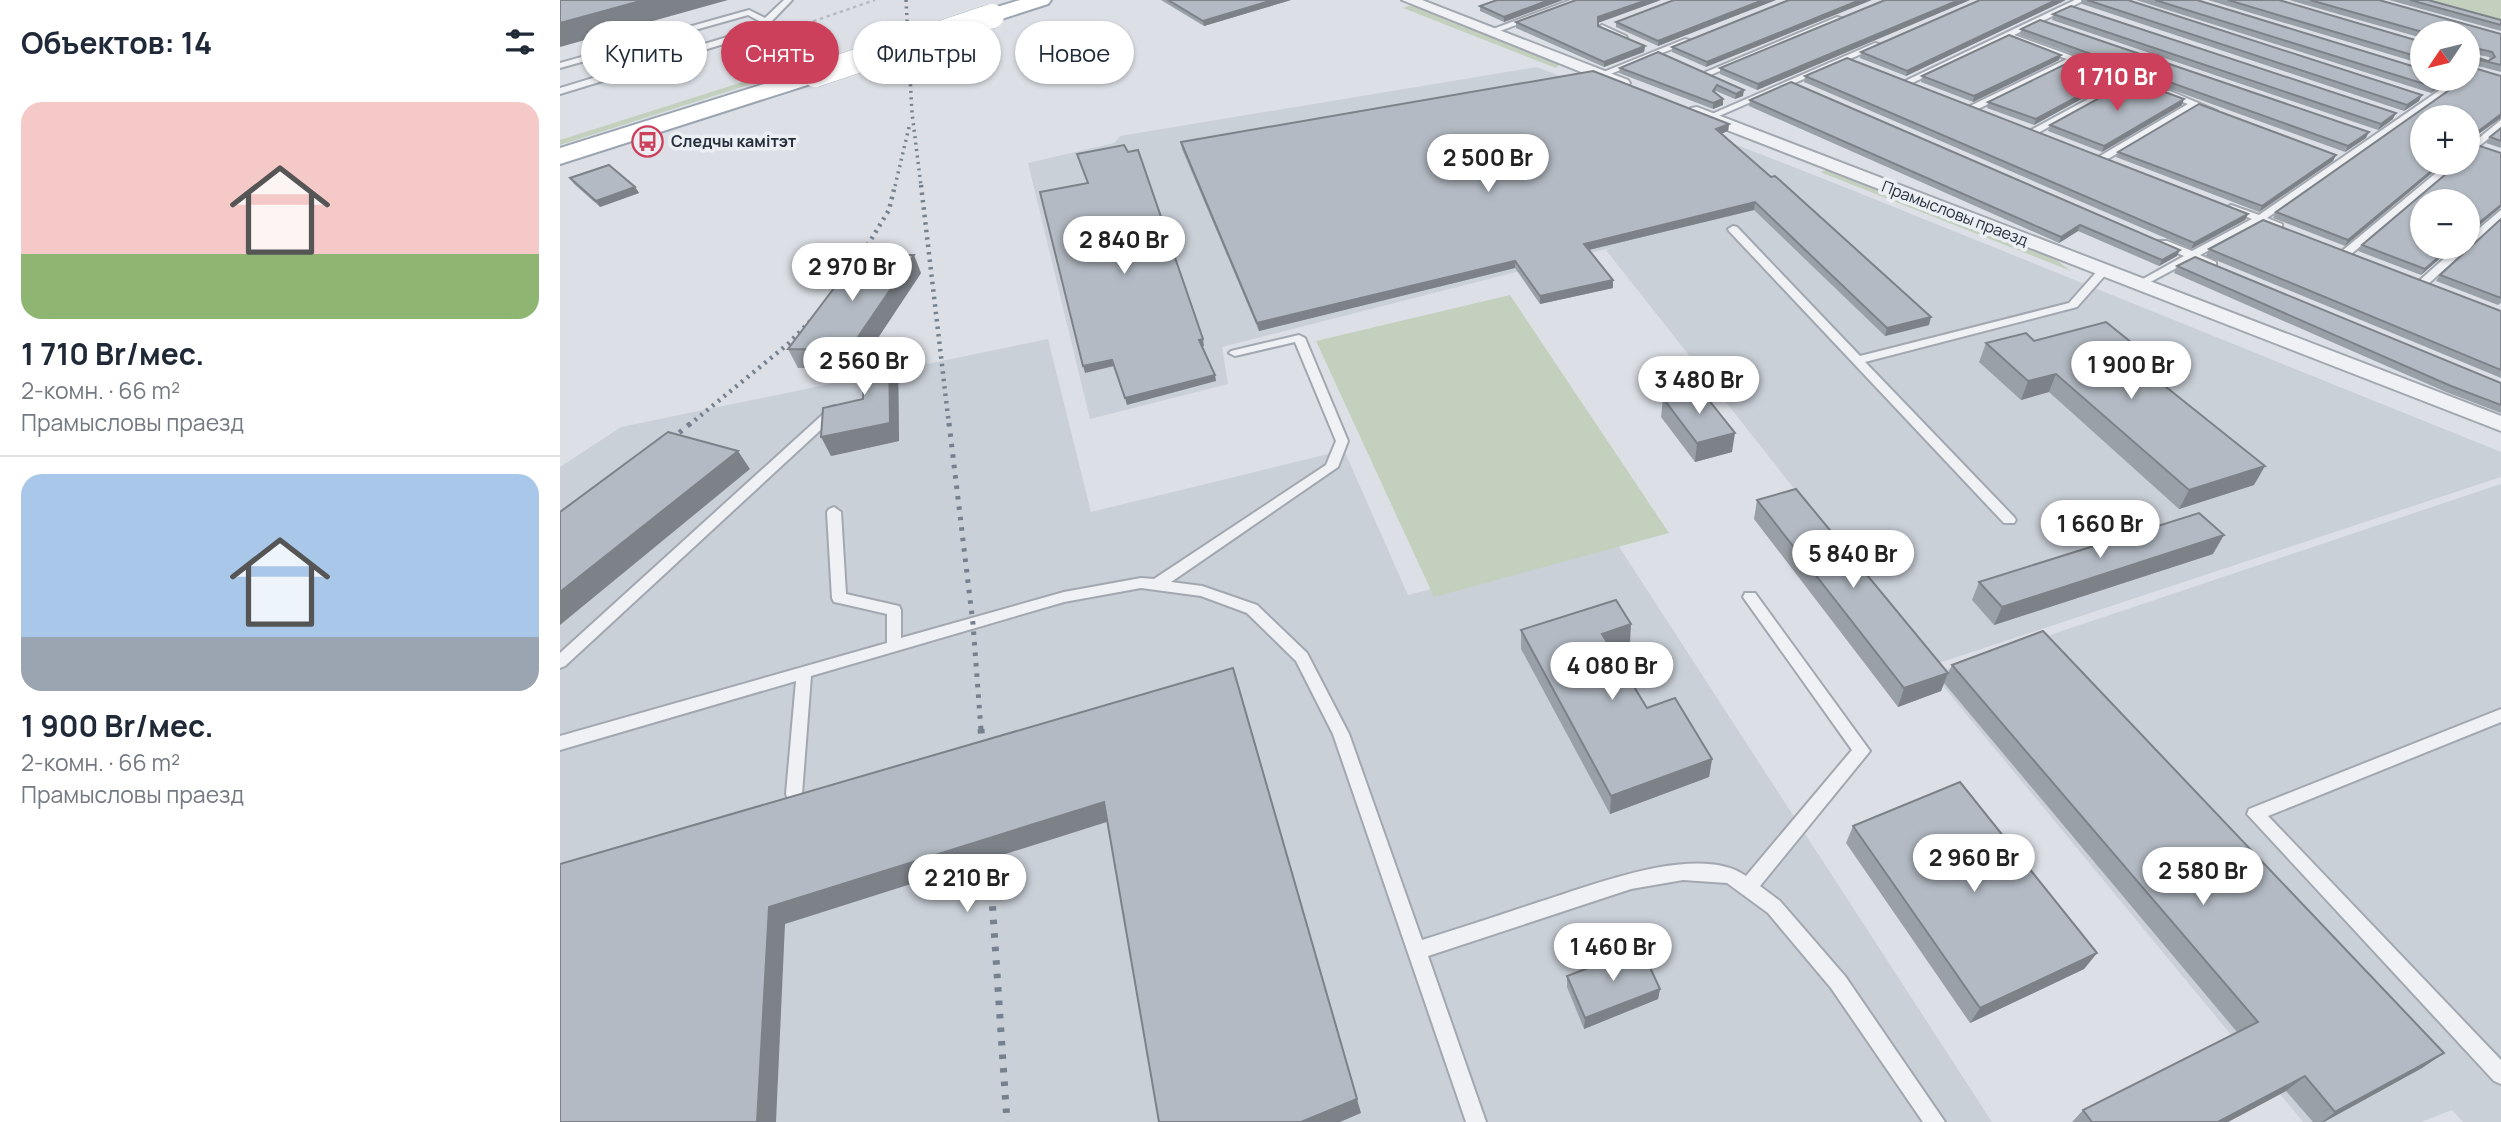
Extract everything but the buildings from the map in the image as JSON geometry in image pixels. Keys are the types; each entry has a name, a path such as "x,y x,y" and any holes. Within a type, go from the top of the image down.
{"main road":[{"path":"839,56 986,8 1041,0"},
{"path":"560,134 741,84"},
{"path":"560,156 758,84"}],"street":[{"path":"1409,0 1636,89"},
{"name":"Прамысловы праезд","path":"1685,108 2501,425"}],"lane":[{"path":"767,21 788,0"},
{"path":"1489,32 1578,0"},
{"path":"1907,82 2068,5 2081,5"},
{"path":"560,66 749,12 764,21"},
{"path":"1705,74 1847,16"},
{"path":"2038,20 2051,24"},
{"path":"1614,23 1602,27 1634,43"},
{"path":"2007,35 2228,116"},
{"path":"1600,75 1692,39"},
{"path":"560,80 565,89 721,42"},
{"path":"1709,117 1884,43"},
{"path":"1645,48 1668,59"},
{"path":"1847,59 1859,64"},
{"path":"1973,108 2074,60"},
{"path":"1693,69 1716,79"},
{"path":"1895,78 1918,87"},
{"path":"2034,132 2129,80"},
{"path":"1792,83 1804,88"},
{"path":"2139,284 2260,219 2442,91"},
{"path":"1749,92 1759,97"},
{"path":"2418,95 2431,99"},
{"path":"1962,104 1985,113"},
{"path":"2103,158 2194,104"},
{"path":"2393,113 2406,118"},
{"path":"2480,143 2501,123"},
{"path":"2022,127 2046,136"},
{"path":"2366,132 2379,136"},
{"path":"2091,154 2115,163"},
{"path":"2334,155 2346,159"},
{"path":"2346,253 2439,175"},
{"path":"2224,205 2284,229"},
{"path":"2480,232 2501,213"},
{"path":"1733,229 2008,520"},
{"path":"2154,240 2217,267"},
{"path":"2333,248 2358,258"},
{"path":"2423,283 2450,259"},
{"path":"1857,360 2073,305 2104,270"},
{"path":"2410,278 2436,288"},
{"path":"1156,585 1332,467 1342,441 1299,338 1235,354"},
{"path":"560,662 839,406"},
{"path":"834,512 839,598 894,610 894,647"},
{"path":"560,743 1064,597 1141,583 1202,591 1252,609 1302,657 1341,734 1476,1122"},
{"path":"1748,887 1862,751 1750,597"},
{"path":"794,794 803,673"},
{"path":"2501,715 2255,814 2501,1074"},
{"path":"1416,951 1631,881 1683,872 1730,874 1774,906 1838,982 1935,1122"}],"path":[{"path":"814,21 875,0"}],"shaded area":[{"path":"1537,67 1847,188 2501,452 2501,477 1933,665 1606,250 1618,246 1222,347 1228,384 1090,419 1028,163 1114,143 1120,136"},
{"path":"1048,339 1091,512 1344,450 1408,595 1616,542 1992,1122 560,1122 560,467 621,427"},
{"path":"2501,484 2501,1122 2463,1122 2452,1110 2421,1122 2303,1122 1933,674"}],"green space":[{"path":"2421,0 2501,0 2501,22"},
{"path":"1411,5 1559,65 1556,68 1403,8"},
{"path":"736,84 751,84 560,145 560,140"},
{"path":"1830,169 2051,256 2071,271 1820,172"},
{"path":"1510,295 1669,533 1434,597 1316,341"}],"railway":[{"path":"906,0 912,113 921,186"},
{"path":"895,186 910,123"},
{"path":"852,271 889,210 895,185"},
{"path":"921,185 949,425"},
{"path":"689,425 788,344 819,312"},
{"path":"663,446 691,423"},
{"path":"949,423 973,624 981,730"},
{"path":"981,729 983,762"},
{"path":"988,839 1007,1122"}],"place":[{"name":"Следчы камітэт","path":"648,141"}]}
